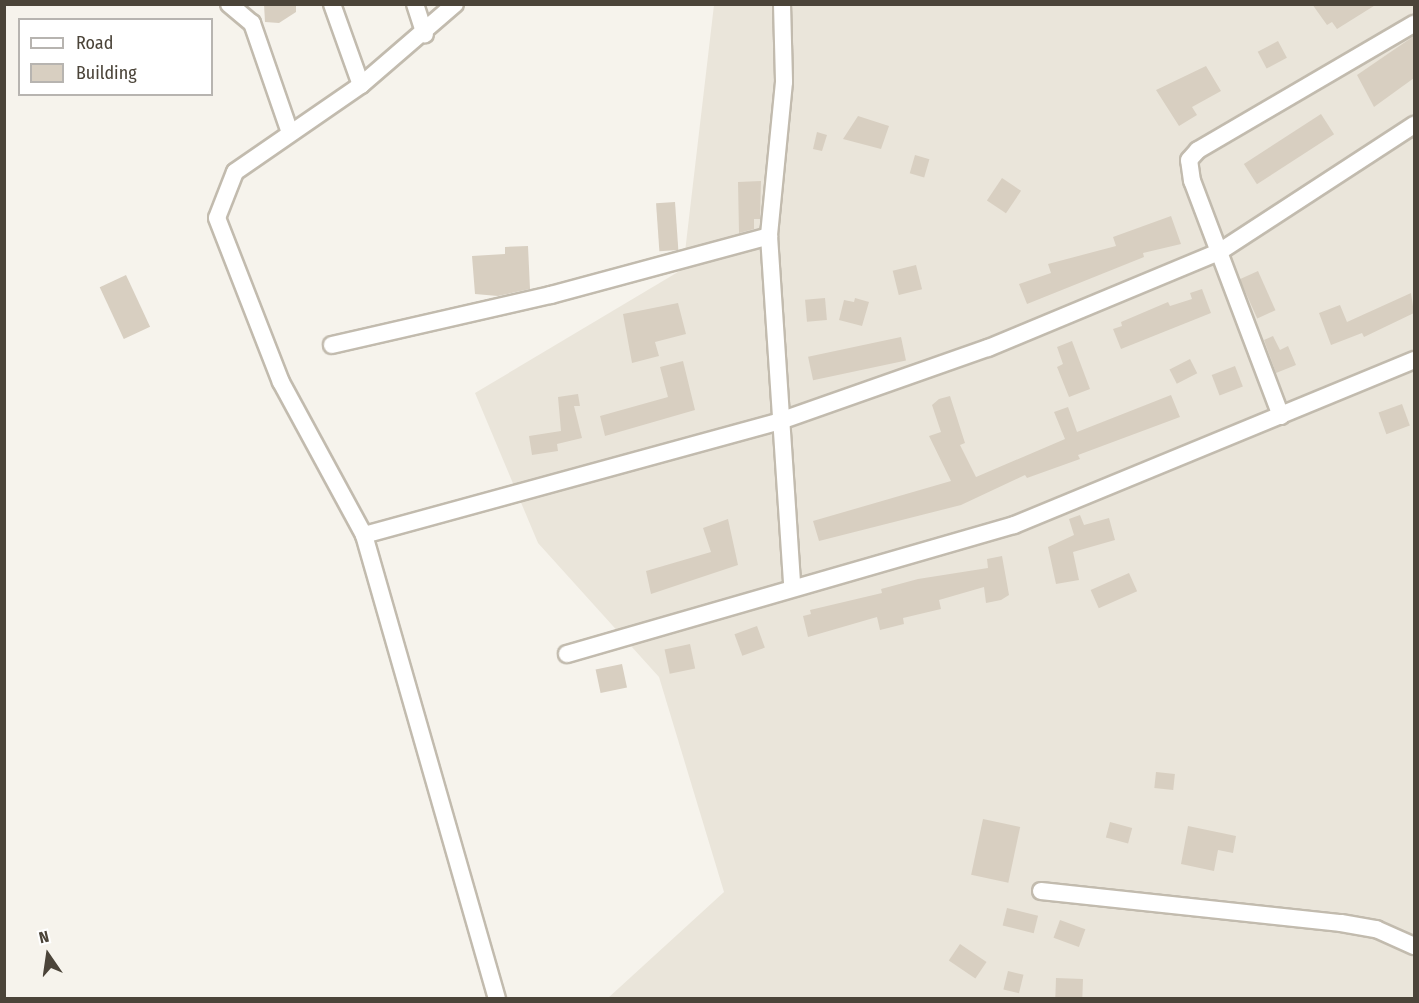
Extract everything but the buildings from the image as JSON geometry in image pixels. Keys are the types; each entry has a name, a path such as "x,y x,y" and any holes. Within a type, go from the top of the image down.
{"street":[{"path":"229,4 252,23 291,133"},
{"path":"332,4 361,85"},
{"path":"416,4 425,34"},
{"path":"455,4 425,34 361,85 235,172 217,218 281,382 364,535 497,999"},
{"path":"782,4 784,82 769,236 783,420 792,586"},
{"path":"1281,416 1192,181 1189,160 1198,150 1414,24"},
{"path":"364,535 783,420 988,348 1219,252 1414,125"},
{"path":"332,345 551,296 769,236"},
{"path":"567,654 792,586 1014,525 1414,360"},
{"path":"1041,891 1341,922 1376,929 1414,946"}],"shaded area":[{"path":"714,5 1414,5 1414,998 608,998 724,892 659,677 538,543 475,393 683,269"}]}
